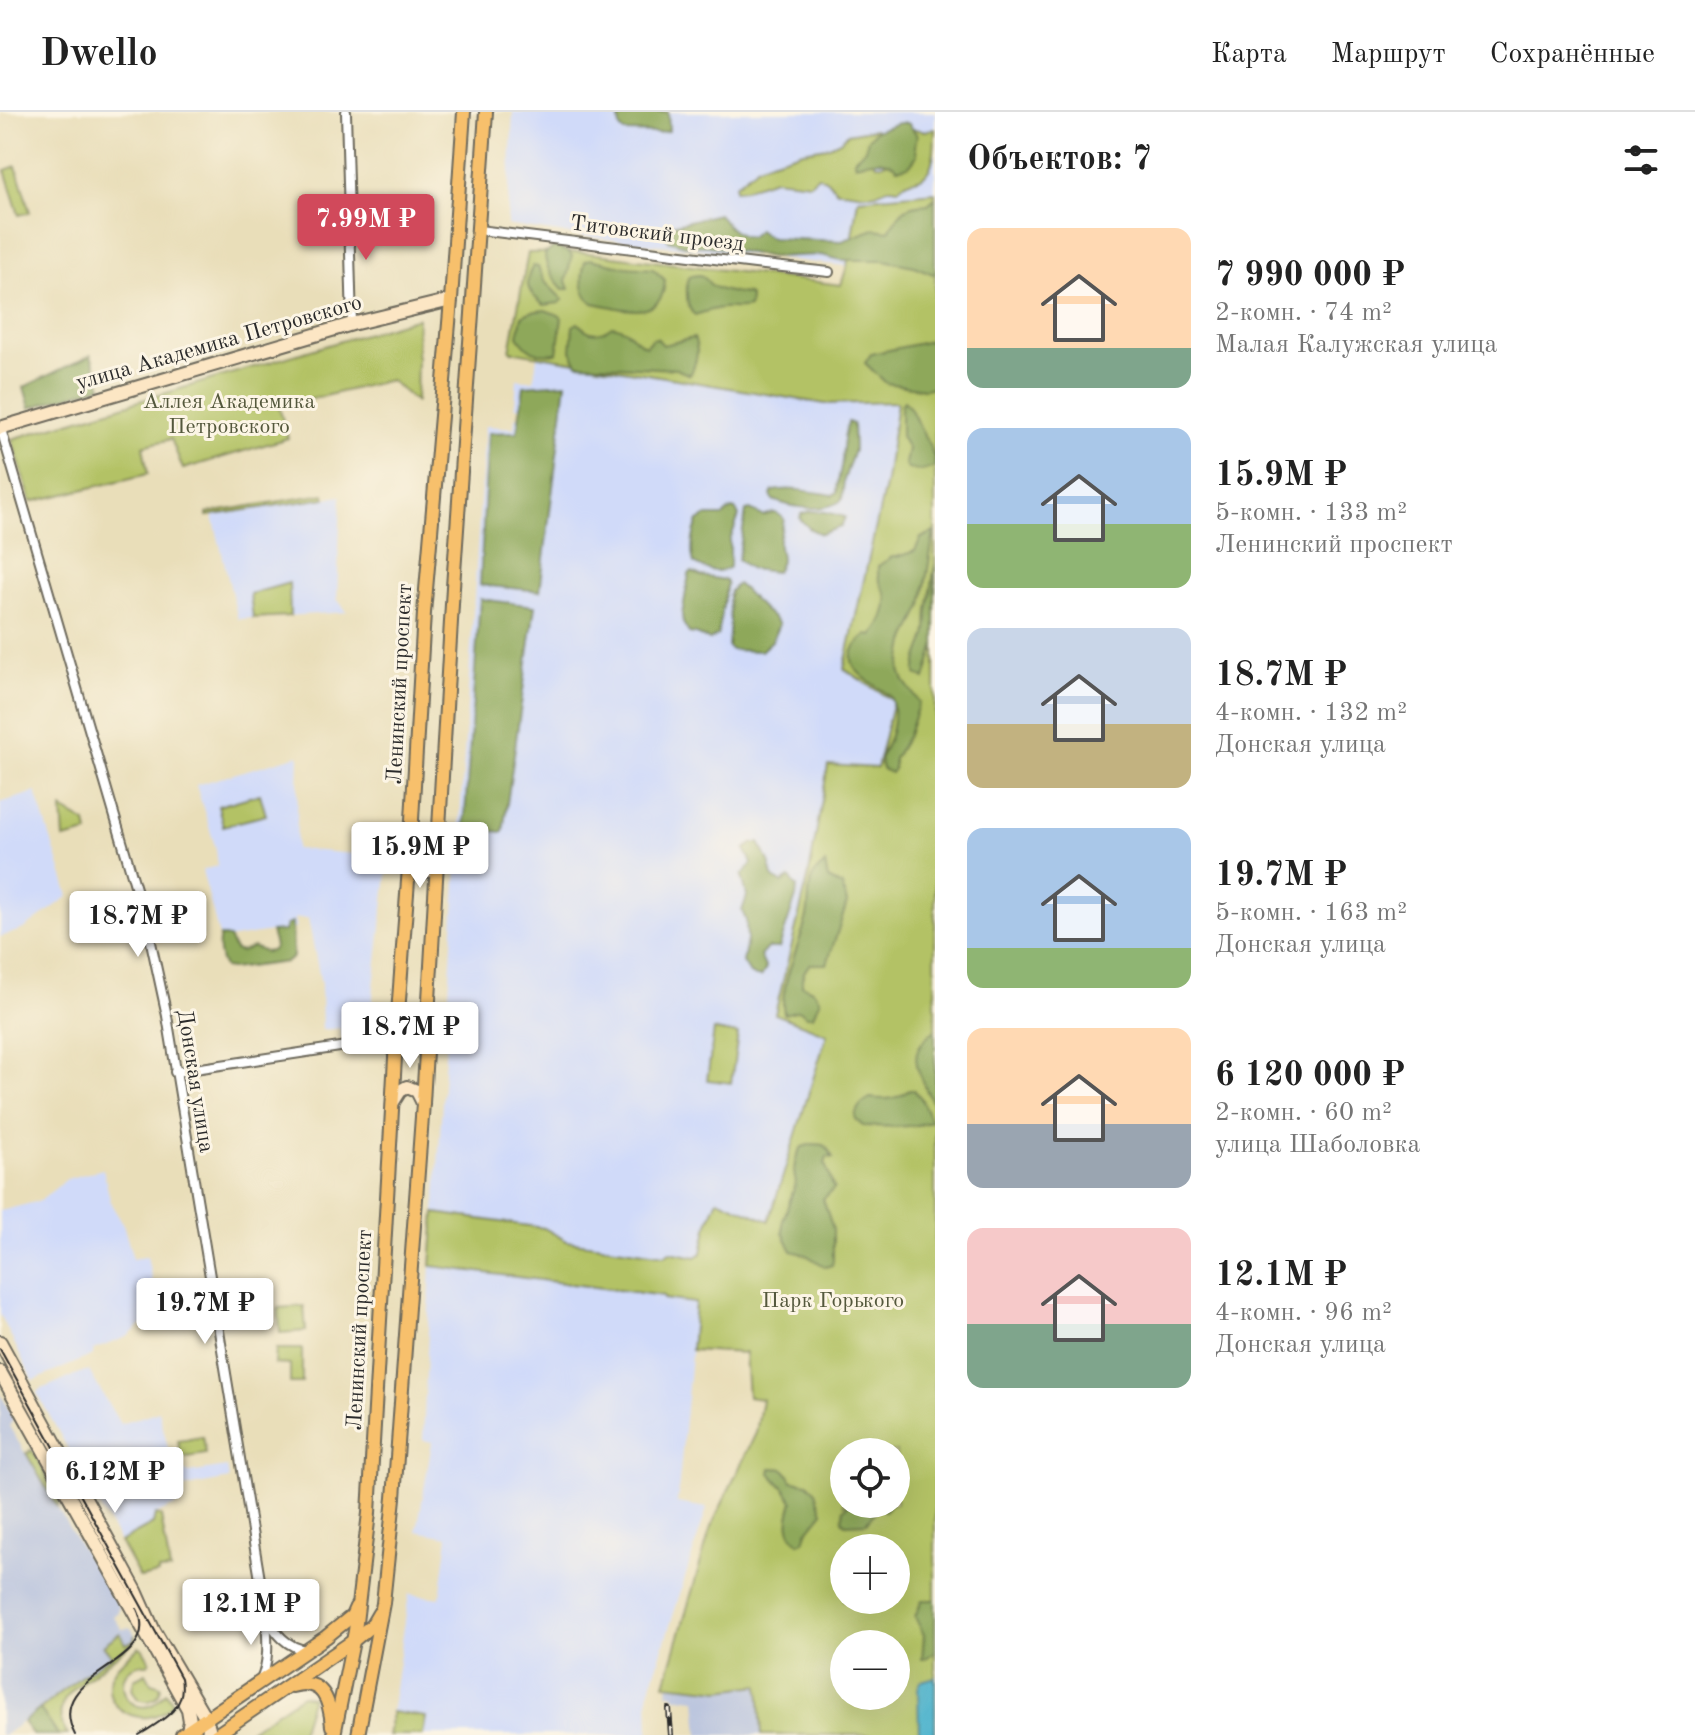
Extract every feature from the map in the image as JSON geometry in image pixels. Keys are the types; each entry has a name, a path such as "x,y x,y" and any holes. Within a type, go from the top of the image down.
{"main road":[{"name":"Ленинский проспект","path":"333,1735 353,1641 369,1513 429,540 464,112"},
{"name":"Ленинский проспект","path":"358,1735 383,1603 394,1498 423,1103 454,572 486,112"},
{"name":"улица Академика Петровского","path":"0,427 352,324 451,300"},
{"path":"409,858 414,868 423,872 431,870 438,860"},
{"path":"393,1102 407,1087 417,1091 423,1103"},
{"path":"0,1342 136,1591 153,1629 206,1719 208,1735"},
{"path":"0,1372 188,1709 190,1721 185,1733"},
{"path":"185,1733 309,1650 352,1616 359,1600"},
{"path":"216,1735 353,1641 372,1625 383,1603"},
{"path":"281,1690 304,1683 318,1688 329,1704 333,1735"}],"street":[{"path":"346,112 352,324"},
{"name":"Титовский проезд","path":"479,230 829,272"},
{"name":"Донская улица","path":"0,427 149,933 167,1016 266,1616 266,1665 259,1684"},
{"path":"175,1072 366,1043 427,1039"},
{"path":"266,1616 285,1641 309,1650"}],"shaded area":[{"path":"513,112 935,112 935,192 858,199 847,266 507,225"},
{"path":"537,356 825,403 897,402 886,481 893,701 877,768 828,765 809,874 776,1014 827,1034 769,1221 718,1200 708,1223 702,1253 696,1257 567,1241 544,1228 435,1213 485,426 514,428 520,409 515,406 517,379 534,381"},
{"path":"341,496 337,599 347,612 238,619 213,516"},
{"path":"299,755 296,849 389,857 371,1033 341,1037 340,1028 322,1030 321,984 308,918 295,918 296,928 220,940 202,870 218,866 216,849 196,785"},
{"path":"36,792 69,896 24,929 0,937 0,803"},
{"path":"103,1169 111,1204 123,1224 133,1259 147,1256 153,1286 151,1317 127,1337 93,1350 93,1355 33,1381 0,1314 0,1211 40,1201 67,1179"},
{"path":"431,1266 664,1296 665,1299 696,1303 677,1503 707,1508 648,1695 649,1735 388,1735 409,1594 440,1598 448,1537 417,1531 432,1442 423,1440"},
{"path":"89,1371 120,1424 159,1411 173,1470 189,1473 227,1467 229,1479 172,1490 176,1505 155,1515 153,1524 120,1542 37,1393"},
{"path":"0,1393 14,1419 9,1426 80,1546 88,1558 94,1560 119,1606 113,1616 122,1629 131,1628 135,1635 134,1640 4,1735 0,1735"},
{"path":"669,1685 721,1690 760,1685 762,1735 699,1735 696,1699 667,1693"}],"green space":[{"path":"615,112 668,112 669,131 624,132"},
{"path":"908,123 917,135 917,155 911,164 897,168 883,161 855,164 854,159 865,149 875,131"},
{"path":"909,128 935,129 933,157 926,175 898,189 890,188 871,194 837,191 827,180 818,176 810,183 774,179 735,190 735,185 758,166 803,151 827,147 847,134 875,129 880,136 871,156 876,164 894,161"},
{"path":"16,166 30,212 19,215 5,170"},
{"name":"Парк Горького","path":"935,192 935,1735 762,1735 759,1685 721,1690 665,1684 711,1527 756,1433 762,1399 748,1397 745,1353 691,1350 695,1303 664,1299 664,1296 431,1266 435,1213 544,1228 567,1241 696,1257 702,1253 708,1223 718,1199 769,1221 827,1034 775,1014 809,874 828,765 877,768 893,701 844,669 886,481 897,402 825,404 510,351 528,253 581,252 841,285 858,199"},
{"path":"935,198 935,274 883,260 841,260 821,255 771,257 709,246 688,246 668,240 665,234 672,225 718,214 740,235 750,237 758,230 771,238 842,241 874,229 889,231 904,210 928,204"},
{"path":"554,247 572,256 566,281 569,289 563,289 547,264 545,254"},
{"path":"590,259 653,269 665,280 663,294 657,303 639,310 593,303 583,284 585,261"},
{"path":"533,266 538,267 544,281 563,300 544,305 534,297 528,283"},
{"path":"700,275 719,289 748,294 749,307 719,308 695,315 688,304 687,281 690,276"},
{"path":"545,310 562,318 557,353 534,352 518,336 522,316"},
{"name":"Аллея Академика Петровского","path":"418,318 416,402 390,380 279,407 288,438 183,469 171,439 143,446 148,474 31,502 12,439"},
{"path":"578,323 595,333 612,326 618,327 645,346 657,338 663,345 694,338 697,352 694,366 690,375 676,369 578,364 571,351 573,326"},
{"path":"935,340 935,387 924,389 886,383 865,363 871,354"},
{"path":"91,355 102,386 30,408 24,387"},
{"path":"566,383 540,591 480,585 488,433 517,432 524,386"},
{"path":"904,401 929,445 935,467 922,471 908,469 905,464 908,449 901,436 901,405"},
{"path":"848,422 853,424 854,450 844,480 842,500 826,507 808,508 773,500 773,491 780,490 833,495 837,492"},
{"path":"324,494 326,498 207,516 207,513"},
{"path":"731,509 736,510 739,516 730,540 730,567 712,571 694,563 693,542 698,521 707,516 723,516"},
{"path":"746,511 763,516 777,513 784,519 779,540 781,559 775,572 751,569 738,560"},
{"path":"810,511 845,517 841,527 821,534 800,519 801,514"},
{"path":"934,532 922,606 905,642 900,670 919,702 891,773 882,769 880,760 892,726 890,696 856,669 852,654 867,635 872,636 886,609 887,597 879,580 878,566 892,557 915,551 921,538"},
{"path":"935,565 935,644 925,679 916,674 916,669 927,633"},
{"path":"692,572 727,582 718,635 709,640 689,633 683,623 689,574"},
{"path":"289,583 290,616 253,618 250,594"},
{"path":"737,584 779,624 772,641 761,651 731,650 728,647 729,596"},
{"path":"480,599 535,606 503,832 464,829"},
{"path":"260,794 266,815 223,826 218,806"},
{"path":"62,809 86,823 88,833 64,839"},
{"path":"759,843 764,851 773,878 782,883 790,878 797,887 779,948 767,948 760,956 766,969 761,977 751,975 743,962 747,940 746,920 742,911 747,896 742,876 752,863 745,849"},
{"path":"825,864 828,879 842,886 847,903 827,964 810,964 803,976 802,985 814,991 820,1000 813,1016 799,1010 784,1014 784,991 807,916 810,883"},
{"path":"292,923 293,957 287,962 224,968 219,952 220,936 229,938 235,950 241,952 253,947 271,951 275,946 271,932 284,931 286,925"},
{"path":"714,1030 738,1034 731,1083 707,1080"},
{"path":"935,1030 935,1107 919,1074 916,1060 922,1042"},
{"path":"914,1090 921,1098 931,1121 907,1126 863,1126 855,1119 860,1106 870,1098 891,1098"},
{"path":"812,1144 826,1146 833,1158 827,1157 825,1164 834,1189 823,1199 833,1229 833,1260 832,1265 826,1267 792,1251 783,1233 783,1221 796,1182 796,1159 802,1147"},
{"path":"304,1306 306,1331 280,1333 278,1308"},
{"path":"276,1349 302,1349 302,1383 290,1383 290,1365 275,1364"},
{"path":"203,1437 206,1454 181,1458 178,1441"},
{"path":"30,1450 57,1494 57,1507 26,1453"},
{"path":"771,1468 785,1470 792,1481 808,1483 816,1492 823,1512 807,1532 804,1541 799,1543 791,1533 789,1518 793,1501 770,1473"},
{"path":"155,1515 161,1516 170,1570 140,1578 120,1542 153,1524"},
{"path":"870,1518 866,1523 845,1524 842,1520"},
{"path":"922,1600 935,1600 935,1652 924,1659 924,1635 915,1617"},
{"path":"120,1633 126,1644 134,1640 133,1643 66,1697 60,1714 68,1735 58,1735 40,1709 112,1656 103,1645"},
{"path":"139,1647 150,1661 127,1671 123,1688 127,1697 141,1707 154,1704 166,1692 173,1703 163,1712 150,1717 126,1713 110,1695 109,1683 115,1669"},
{"path":"146,1673 151,1683 161,1686 156,1698 149,1701 137,1698 132,1689 134,1679"},
{"path":"302,1695 312,1697 300,1735 250,1730"},
{"path":"40,1709 58,1735 33,1735 23,1722"},
{"path":"392,1712 426,1717 423,1735 388,1735"}],"water":[{"path":"935,1677 935,1735 919,1735 918,1688 921,1681"}],"tram line":[{"path":"0,1349 181,1678 180,1698 171,1713 139,1735"},
{"path":"75,1735 69,1713 74,1696 135,1644 141,1629 137,1609"}],"railway":[{"path":"669,1709 671,1735"}]}
